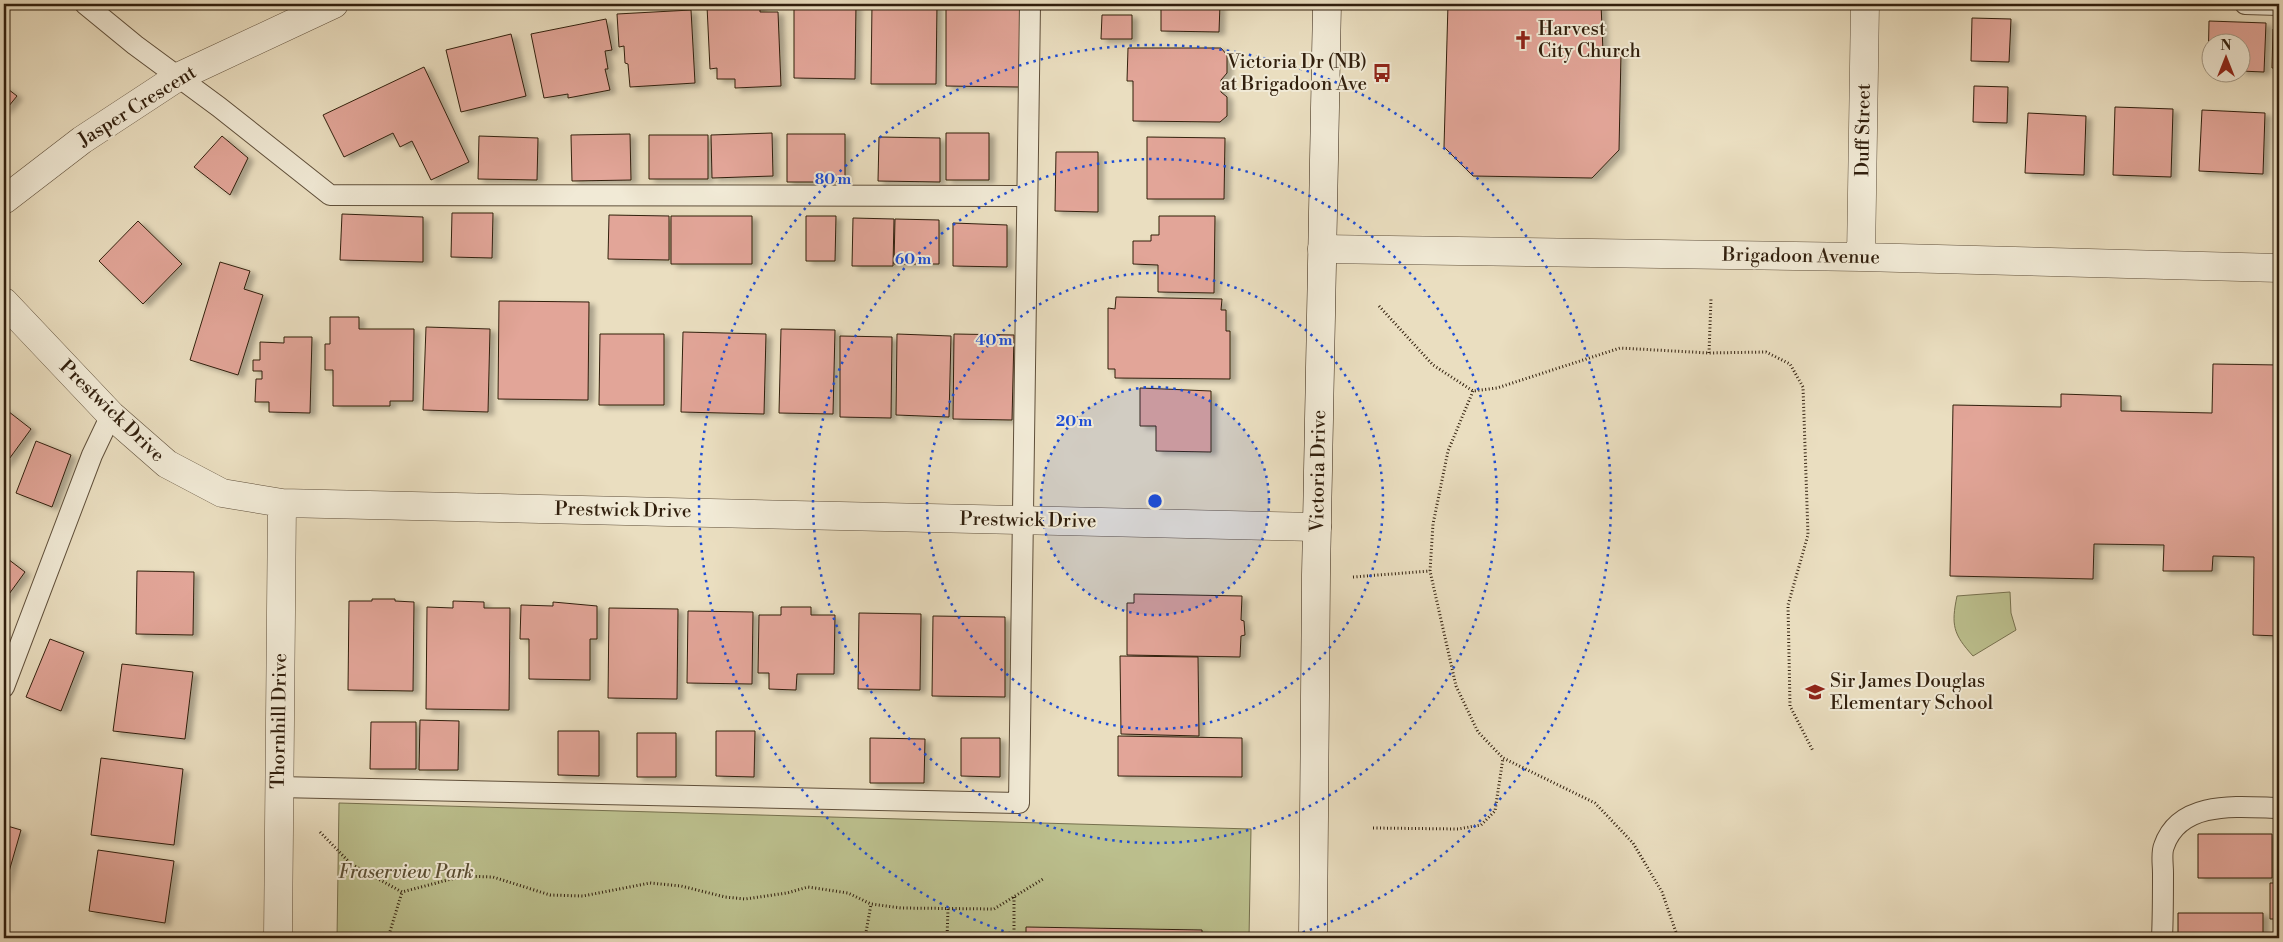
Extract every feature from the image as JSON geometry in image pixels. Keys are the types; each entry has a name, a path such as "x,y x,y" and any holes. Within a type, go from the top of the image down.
{"street":[{"name":"Jasper Crescent","path":"4,200 82,140 178,77 334,4"},
{"name":"Victoria Drive","path":"1313,938 1317,527 1327,4"},
{"name":"Duff Street","path":"1861,257 1865,4"},
{"name":"Brigadoon Avenue","path":"1322,249 1861,257 2279,268"},
{"name":"Prestwick Drive","path":"4,302 111,415 167,464 222,493 282,503 1317,527"},
{"name":"Thornhill Drive","path":"278,938 282,503"}],"lane":[{"path":"85,4 330,195 1026,196"},
{"path":"278,787 1020,804 1026,196 1030,4"},
{"path":"2245,4 2279,5"},
{"path":"4,687 92,455 111,415"},
{"path":"2162,938 2163,847 2170,833 2183,819 2201,810 2245,807 2279,808"}],"path":[{"path":"1709,353 1711,299"},
{"path":"1379,306 1433,365 1473,391 1497,388 1620,348 1709,353 1766,352 1790,364 1803,387 1808,535 1788,605 1790,706 1813,752"},
{"path":"1473,391 1448,451 1433,524 1430,571 1456,686 1478,732 1503,758 1595,803 1632,843 1662,892 1678,938"},
{"path":"1353,577 1430,571"},
{"path":"1373,828 1458,830 1480,825 1495,811 1503,758"},
{"path":"320,832 351,864 402,892 463,876 493,877 550,895 583,896 650,883 681,886 725,897 745,898 787,893 808,887 848,894 871,904 901,908 994,909 1043,879"},
{"path":"388,938 402,892"},
{"path":"1014,897 1014,938"},
{"path":"864,938 871,904"},
{"path":"947,938 948,909"}],"green space":[{"path":"2010,592 2011,613 2016,630 1973,656 1961,641 1955,629 1954,615 1957,596"},
{"name":"Fraserview Park","path":"339,803 1251,829 1249,938 337,938"}],"building":[{"path":"760,4 760,12 778,12 781,86 735,88 735,79 717,79 717,68 710,69 707,6"},
{"path":"794,4 856,4 855,79 794,78"},
{"path":"872,4 937,4 936,84 871,84"},
{"path":"946,4 1020,4 1019,87 946,86"},
{"path":"1161,4 1220,4 1219,32 1161,31"},
{"path":"1448,4 1601,4 1603,52 1621,53 1619,150 1592,178 1473,176 1444,147"},
{"path":"691,10 695,83 630,87 624,46 619,47 617,14"},
{"path":"1102,15 1132,15 1132,39 1101,39"},
{"path":"1972,18 2011,19 2009,62 1971,61"},
{"path":"606,19 612,50 605,51 608,69 605,69 610,90 568,98 568,94 544,98 531,34"},
{"path":"2209,21 2266,23 2264,72 2250,71 2250,32 2209,32"},
{"path":"2273,29 2279,29 2279,68 2272,68"},
{"path":"511,34 526,96 461,112 446,50"},
{"path":"1128,48 1221,48 1227,55 1227,73 1221,80 1221,92 1227,97 1227,116 1220,122 1133,121 1133,81 1127,81"},
{"path":"424,67 469,162 431,180 412,141 400,147 393,133 344,157 323,115"},
{"path":"4,86 17,96 4,112"},
{"path":"1974,86 2008,87 2007,123 1973,122"},
{"path":"2115,107 2173,109 2171,177 2113,175"},
{"path":"2202,110 2265,113 2263,174 2199,171"},
{"path":"2028,113 2086,116 2084,175 2025,173"},
{"path":"772,133 773,176 712,178 711,135"},
{"path":"946,133 989,133 989,180 946,180"},
{"path":"630,134 631,180 572,181 571,135"},
{"path":"787,134 845,134 845,182 787,182"},
{"path":"649,135 708,135 708,179 649,179"},
{"path":"222,136 248,158 230,195 194,167"},
{"path":"479,136 538,138 537,180 478,179"},
{"path":"879,137 940,138 940,182 878,181"},
{"path":"1147,137 1225,138 1224,199 1147,199"},
{"path":"1056,152 1098,152 1098,212 1055,211"},
{"path":"452,213 493,213 492,258 451,257"},
{"path":"342,214 423,217 423,262 340,260"},
{"path":"609,215 669,216 669,260 608,259"},
{"path":"671,216 752,216 752,264 671,264"},
{"path":"806,216 836,216 835,261 806,261"},
{"path":"1159,216 1215,216 1214,293 1158,292 1158,265 1133,264 1133,241 1151,241 1151,235 1159,235"},
{"path":"853,218 894,219 893,266 852,266"},
{"path":"895,219 939,220 939,264 894,264"},
{"path":"138,221 182,264 143,304 99,261"},
{"path":"953,223 1007,225 1007,267 953,266"},
{"path":"220,262 250,271 244,289 263,295 238,375 190,360"},
{"path":"1116,297 1222,299 1221,310 1226,310 1226,331 1230,331 1230,379 1115,378 1115,369 1108,369 1108,308 1115,309"},
{"path":"499,301 589,302 588,400 498,399"},
{"path":"330,317 359,317 359,329 414,329 413,401 390,401 390,406 333,406 333,370 325,370 325,344 330,344"},
{"path":"426,327 490,329 488,412 423,410"},
{"path":"781,329 835,330 833,414 779,413"},
{"path":"683,332 766,334 764,414 681,412"},
{"path":"600,334 664,334 664,405 599,405"},
{"path":"897,334 951,336 949,417 896,415"},
{"path":"954,334 1014,335 1012,420 953,419"},
{"path":"840,336 892,337 891,418 840,417"},
{"path":"284,337 312,337 310,413 269,412 269,402 255,402 256,379 262,379 262,371 253,371 253,360 260,360 260,342 284,343"},
{"path":"2213,364 2279,365 2279,636 2253,635 2254,557 2213,556 2212,571 2163,571 2164,545 2094,544 2093,579 1950,576 1953,405 2061,407 2061,394 2121,396 2121,411 2212,413"},
{"path":"1140,388 1211,391 1211,452 1156,451 1156,426 1140,426"},
{"path":"4,408 31,429 4,466"},
{"path":"36,441 71,455 52,507 16,493"},
{"path":"4,556 25,572 4,601"},
{"path":"137,571 194,572 193,635 136,634"},
{"path":"1134,594 1242,596 1241,620 1244,621 1245,635 1241,636 1240,657 1127,655 1127,603 1134,603"},
{"path":"372,599 395,599 395,601 414,602 413,691 348,690 349,601 372,601"},
{"path":"453,601 484,602 484,608 510,608 509,710 426,709 427,607 453,608"},
{"path":"553,602 597,606 597,639 590,639 590,680 529,679 529,639 520,639 521,605 553,606"},
{"path":"781,607 811,607 811,615 835,615 834,674 797,674 796,690 769,689 769,673 758,673 759,615 781,615"},
{"path":"609,608 678,609 677,699 608,698"},
{"path":"688,611 753,612 752,684 687,683"},
{"path":"859,613 921,614 920,690 858,689"},
{"path":"933,616 1005,617 1005,697 932,696"},
{"path":"50,639 84,652 61,711 26,697"},
{"path":"1120,656 1198,657 1199,736 1121,734"},
{"path":"122,664 193,672 185,739 113,731"},
{"path":"420,720 459,721 458,770 419,770"},
{"path":"371,722 416,722 416,769 370,769"},
{"path":"558,731 599,731 599,776 558,775"},
{"path":"716,731 755,731 754,777 716,776"},
{"path":"637,733 676,733 676,777 637,777"},
{"path":"1118,736 1242,738 1242,777 1118,776"},
{"path":"870,738 925,739 924,783 870,783"},
{"path":"961,738 1000,738 1000,777 961,776"},
{"path":"101,758 183,769 174,845 91,835"},
{"path":"4,825 21,830 4,889"},
{"path":"2198,834 2272,834 2272,878 2198,878"},
{"path":"98,850 174,861 165,923 89,911"},
{"path":"2270,883 2279,883 2279,919 2270,919"},
{"path":"2178,913 2263,913 2263,938 2178,938"},
{"path":"1026,927 1202,930 1202,938 1026,938"}],"place":[{"name":"Harvest City Church","path":"1523,40"},
{"name":"Victoria Dr (NB) at Brigadoon Ave","path":"1382,73"},
{"name":"Sir James Douglas Elementary School","path":"1815,692"}]}
